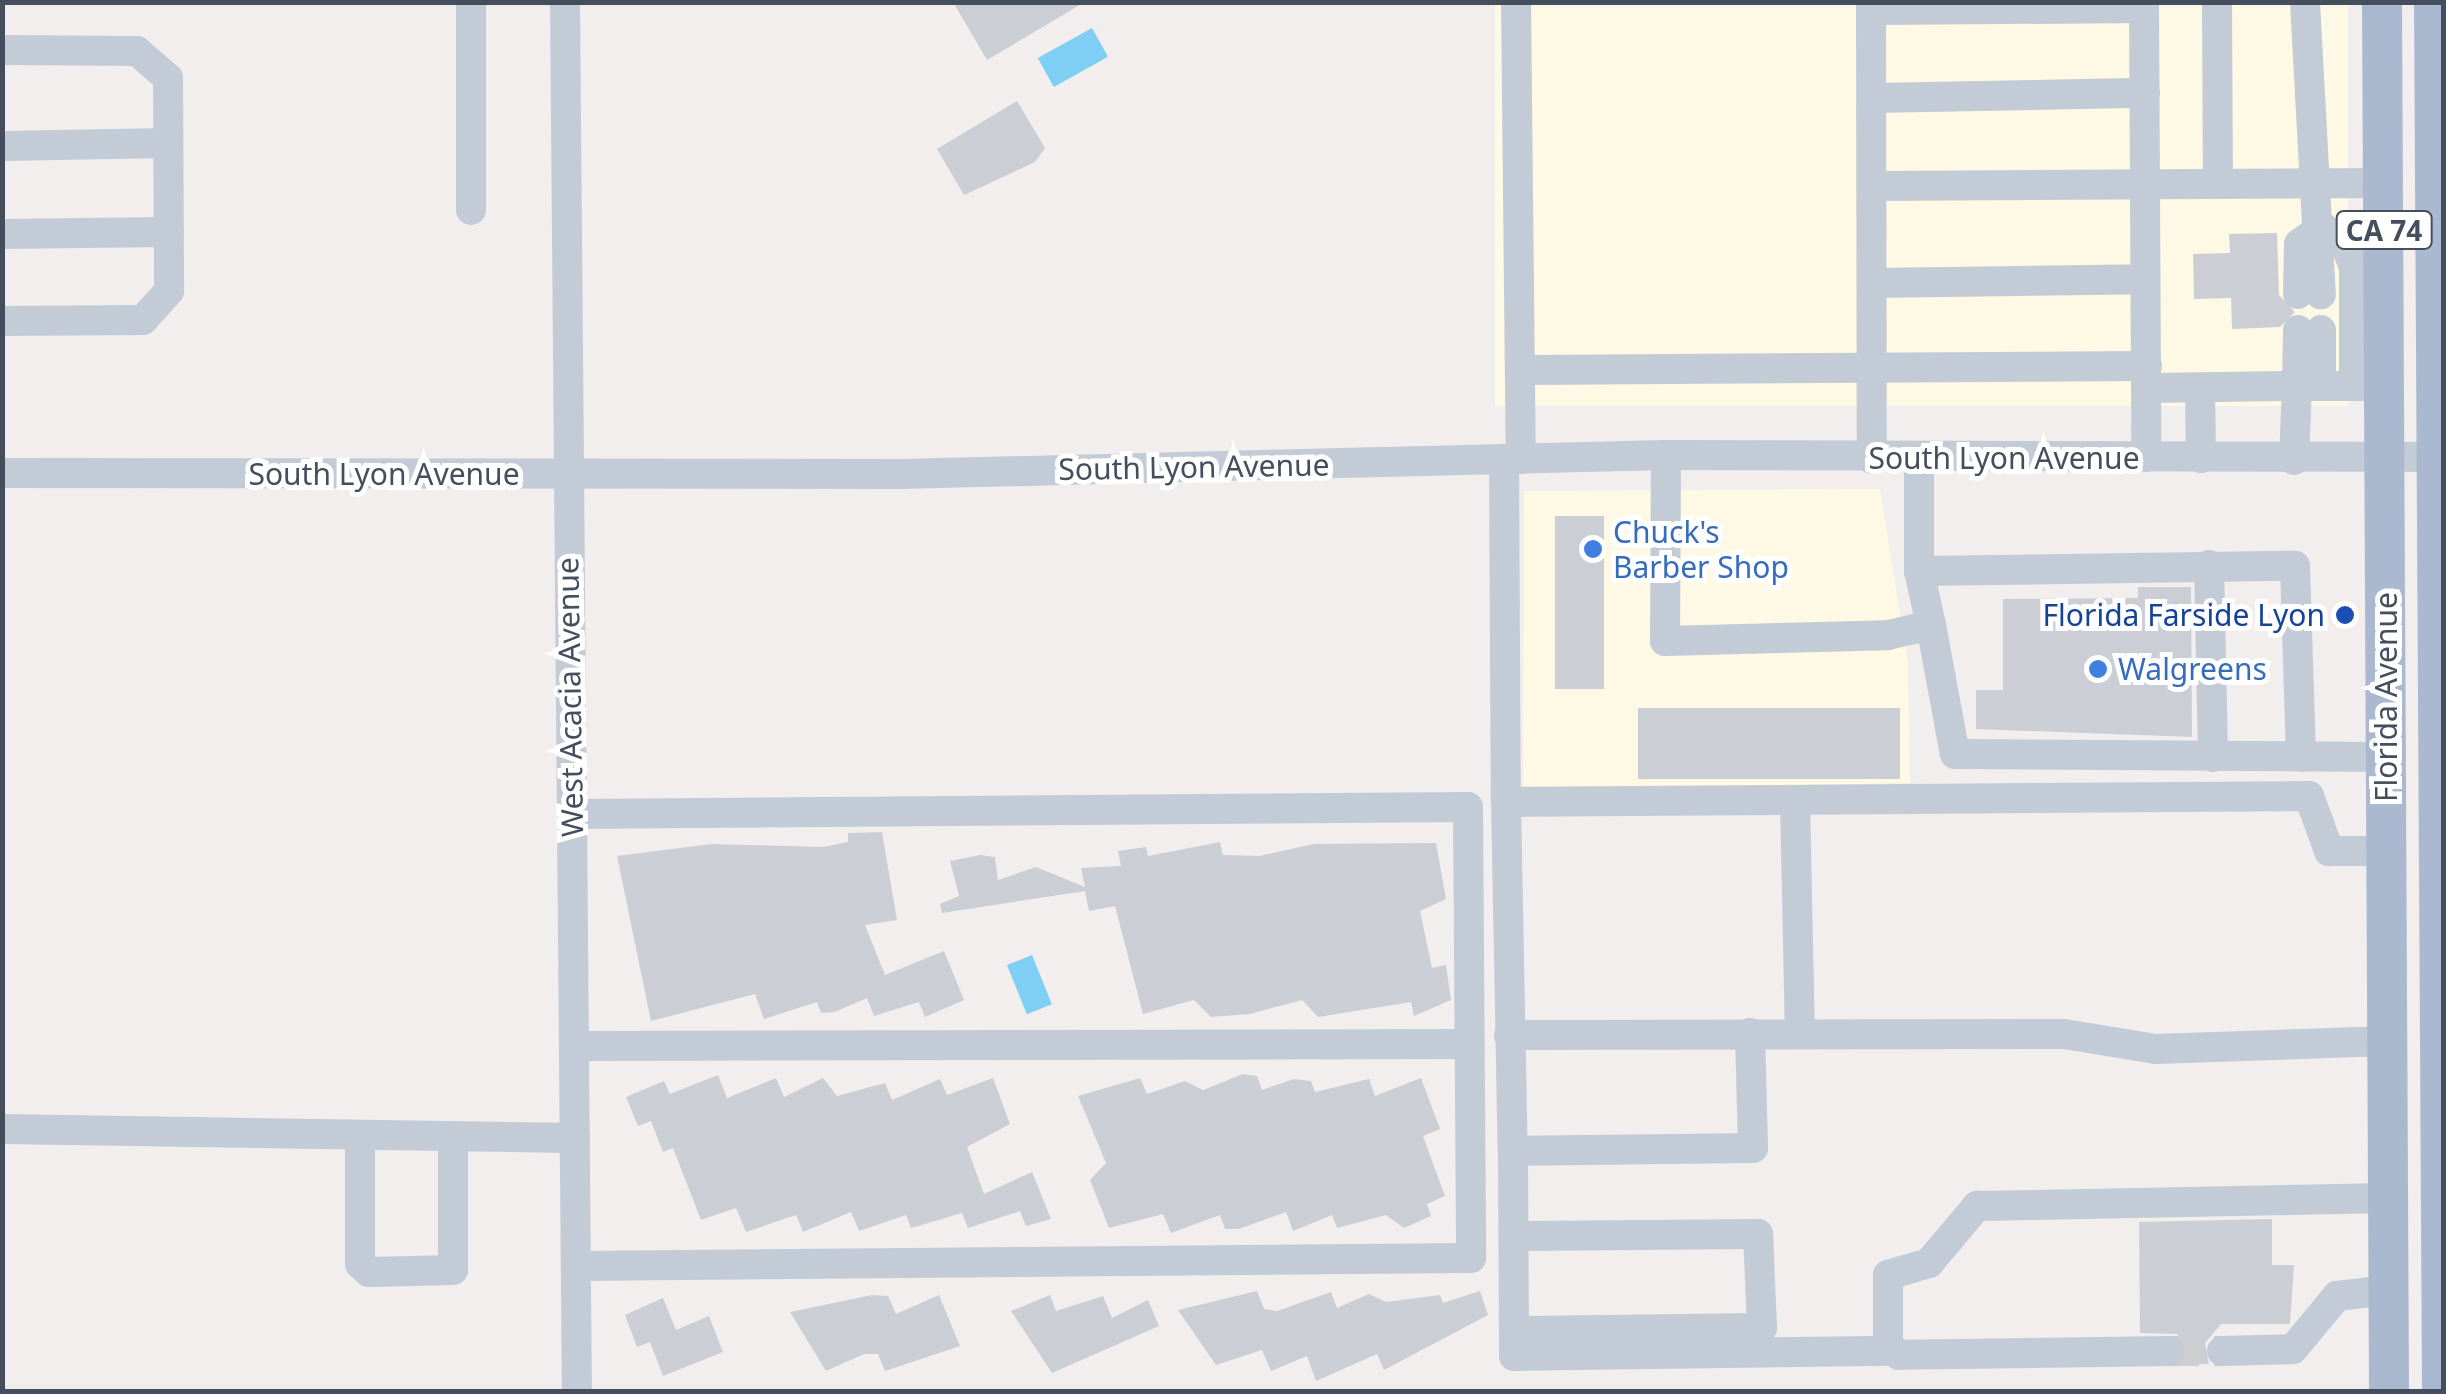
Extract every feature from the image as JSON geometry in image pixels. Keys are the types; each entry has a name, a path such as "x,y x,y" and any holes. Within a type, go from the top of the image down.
{"main road":[{"name":"Florida Avenue","path":"2382,2 2384,182 2369,386 2385,458 2390,1392"},
{"name":"Florida Avenue","path":"2434,2 2439,144 2442,1392"},
{"path":"2388,1198 2412,1392"}],"street":[{"path":"470,2 470,210"},
{"name":"West Acacia Avenue","path":"564,2 577,1392"},
{"path":"1516,2 1520,370 1513,459 1506,802 1514,1356 2169,1351"},
{"path":"2217,2 2218,182"},
{"path":"2306,2 2312,183 2322,227 2310,294"},
{"path":"1872,459 1871,6 2144,6 2146,457"},
{"path":"2,50 147,56 168,78 169,232 169,290 143,320 2,321"},
{"path":"1873,98 2145,93"},
{"path":"2,146 168,143"},
{"path":"1873,186 2384,182"},
{"path":"1520,370 1872,370 2147,377 2200,388 2369,386 2354,268 2345,244 2322,227"},
{"path":"2,234 169,232"},
{"path":"1872,282 2145,279"},
{"path":"2294,460 2309,386 2310,330"},
{"path":"2200,388 2201,458"},
{"path":"1666,454 1664,641 1888,635 1930,625"},
{"name":"South Lyon Avenue","path":"2,473 568,474 1666,454 1872,459 2440,457"},
{"path":"1919,456 1920,570 1955,754 2386,757"},
{"path":"2209,565 2213,758"},
{"path":"1920,570 2294,566 2300,756"},
{"path":"1506,802 2309,796 2329,851 2387,852"},
{"path":"1795,800 1800,1033"},
{"path":"572,814 1468,807 1471,1258 576,1266"},
{"path":"1512,1151 1753,1148 1750,1033"},
{"path":"1508,1035 2064,1034 2156,1049 2388,1041"},
{"path":"574,1046 1469,1044"},
{"path":"2,1130 574,1138"},
{"path":"360,1136 360,1264 368,1272 453,1270 453,1137"},
{"path":"1890,1351 1888,1275 1928,1263 1976,1206 2388,1198"},
{"path":"1514,1236 1758,1234 1762,1328 1514,1331"},
{"path":"2222,1351 2293,1349 2338,1296 2389,1290"}],"shaded area":[{"path":"1495,3 2348,3 2348,406 1495,406"},
{"path":"1880,489 1908,664 1910,783 1523,790 1524,491"}],"water":[{"path":"1092,28 1108,57 1054,87 1038,58"},
{"path":"1032,955 1052,1004 1027,1014 1007,965"}],"building":[{"path":"953,2 1085,2 987,60"},
{"path":"1017,101 1045,148 1035,162 964,195 937,149"},
{"path":"2277,233 2279,295 2295,312 2280,327 2232,329 2231,298 2194,299 2193,254 2230,253 2229,234"},
{"path":"1555,516 1604,516 1604,689 1555,689"},
{"name":"Walgreens","path":"2138,587 2191,587 2192,737 1976,729 1976,690 2003,690 2003,599 2138,598"},
{"path":"1638,708 1900,708 1900,779 1638,779"},
{"path":"882,832 897,920 865,925 885,975 944,951 964,1000 925,1017 919,1002 874,1016 867,998 835,1012 821,1013 817,1002 764,1019 755,994 651,1021 617,856 711,844 823,847 848,842 848,833"},
{"path":"1220,842 1223,855 1259,856 1314,844 1436,843 1446,899 1420,911 1432,968 1446,965 1451,1000 1414,1016 1411,1002 1318,1017 1302,1000 1250,1014 1211,1017 1194,1000 1143,1014 1115,906 1089,911 1085,891 942,913 940,904 959,896 950,861 980,855 995,857 998,880 1036,867 1085,887 1081,868 1121,866 1118,851 1146,847 1148,856"},
{"path":"1243,1074 1257,1076 1262,1090 1294,1079 1311,1081 1315,1092 1369,1079 1375,1096 1421,1078 1440,1129 1423,1136 1445,1196 1427,1204 1431,1216 1404,1228 1386,1215 1337,1228 1332,1215 1293,1231 1286,1212 1239,1229 1225,1229 1220,1215 1171,1233 1163,1214 1109,1228 1090,1180 1106,1163 1078,1096 1140,1078 1147,1094 1185,1081 1203,1090"},
{"path":"718,1075 727,1098 776,1078 784,1097 823,1078 837,1096 885,1083 892,1100 940,1079 947,1095 993,1078 1010,1124 967,1147 984,1194 1032,1172 1051,1219 1026,1226 1020,1211 968,1228 962,1213 911,1228 906,1215 859,1231 851,1212 803,1232 796,1215 746,1232 736,1208 701,1220 673,1148 663,1152 651,1121 638,1126 626,1097 664,1081 670,1094"},
{"path":"2272,1219 2272,1265 2294,1265 2290,1324 2221,1324 2205,1343 2209,1364 2182,1364 2188,1350 2177,1334 2140,1333 2139,1222"},
{"path":"1257,1291 1264,1309 1277,1311 1331,1292 1337,1308 1369,1294 1386,1302 1440,1295 1443,1303 1480,1291 1488,1315 1384,1370 1377,1354 1316,1381 1307,1356 1271,1371 1262,1350 1216,1365 1178,1310"},
{"path":"872,1295 888,1296 896,1314 939,1295 960,1346 885,1371 878,1354 864,1354 826,1371 790,1312"},
{"path":"1050,1295 1056,1311 1103,1296 1112,1318 1148,1300 1159,1326 1052,1373 1011,1311"},
{"path":"663,1298 676,1330 709,1316 723,1352 663,1376 650,1342 637,1347 625,1315"}],"tunnel":[{"path":"2169,1351 2222,1351"}],"place":[{"name":"Chuck's Barber Shop","path":"1593,549"},
{"name":"Florida Farside Lyon","path":"2345,615"},
{"name":"Walgreens","path":"2098,669"}]}
